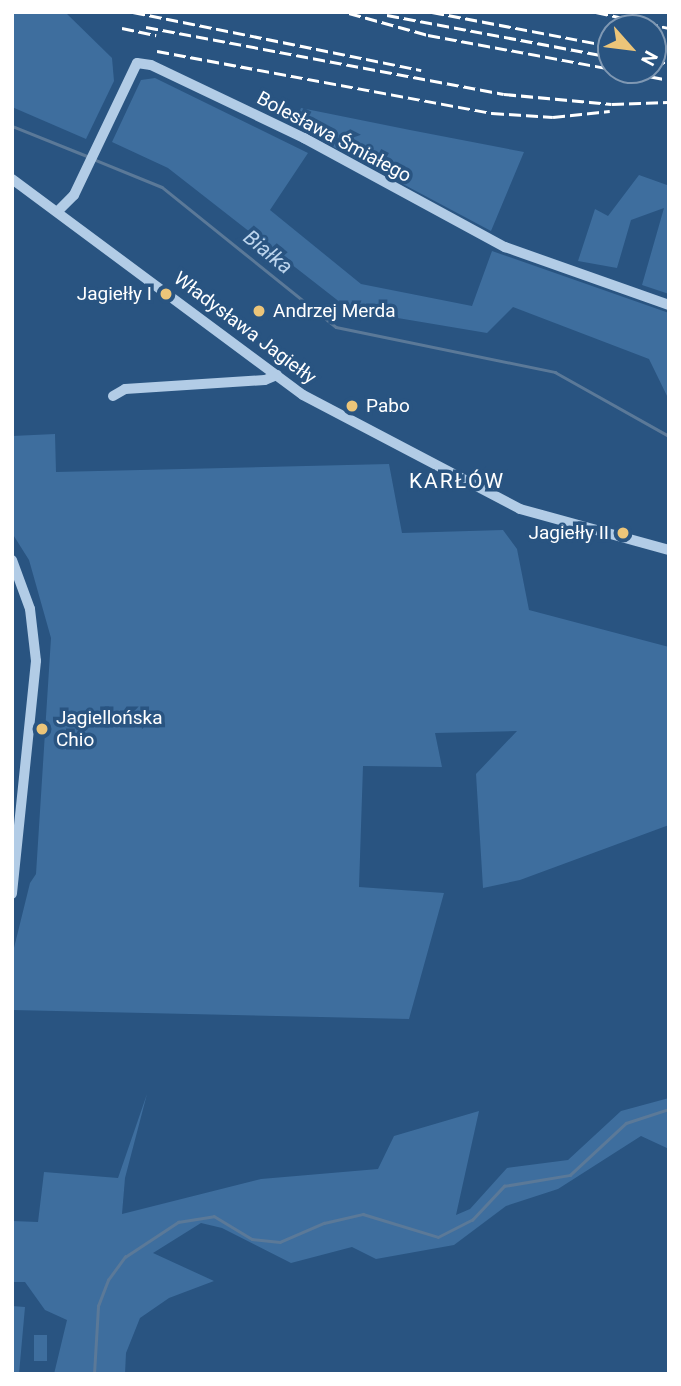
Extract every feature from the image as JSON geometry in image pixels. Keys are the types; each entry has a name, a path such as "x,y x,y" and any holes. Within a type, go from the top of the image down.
{"street":[{"name":"Bolesława Śmiałego","path":"59,210 74,195 137,63 150,65 304,138 505,247 669,305"},
{"name":"Władysława Jagiełły","path":"12,179 59,210 303,395 520,509 669,550"},
{"path":"113,396 125,389 265,380 277,375"},
{"path":"12,560 30,609 37,660 12,894"}],"shaded area":[{"path":"12,12 65,12 112,58 114,81 86,139 12,107"},
{"path":"155,78 308,153 270,210 361,284 472,306 492,251 669,313 669,400 649,359 513,307 487,333 350,310 168,168 112,142 141,80"},
{"path":"301,108 524,152 491,231 294,126"},
{"path":"669,133 669,294 642,285 664,208 631,220 617,268 578,261 595,209 608,216 639,175 667,185"},
{"path":"55,434 56,472 389,464 402,533 503,530 517,549 529,610 669,647 669,825 520,880 483,888 476,774 517,731 435,733 442,767 363,766 359,887 444,893 409,1019 12,1010 12,956 30,883 36,874 51,638 29,560 12,533 12,436"},
{"path":"147,1094 125,1178 122,1214 261,1179 378,1169 394,1136 479,1111 456,1215 470,1209 507,1168 568,1160 621,1111 669,1098 669,1149 641,1136 558,1189 506,1206 454,1245 376,1259 352,1247 291,1263 222,1228 201,1223 153,1253 214,1281 169,1298 140,1318 126,1353 125,1374 54,1374 67,1320 45,1310 25,1282 12,1282 12,1221 38,1222 44,1172 118,1178"},
{"path":"12,1306 25,1307 19,1374 12,1374"},
{"path":"34,1335 47,1335 47,1361 34,1361"}],"waterway":[{"name":"Białka","path":"12,126 87,156"},
{"name":"Białka","path":"93,159 162,187 336,327 555,372 669,436"},
{"path":"94,1374 98,1306 108,1280 125,1257 178,1222 214,1216 252,1239 280,1242 324,1223 363,1214 438,1237 472,1220 504,1186 570,1175 626,1123 669,1109"}],"railway":[{"path":"133,12 421,70"},
{"path":"432,12 597,43"},
{"path":"596,12 669,28"},
{"path":"349,13 428,35 597,66"},
{"path":"387,15 597,54"},
{"path":"146,27 504,94 612,104 668,102"},
{"path":"122,28 156,35"},
{"path":"157,51 492,113 553,117 610,111"}],"place":[{"name":"Jagiełły I","path":"166,294"},
{"name":"Andrzej Merda","path":"259,311"},
{"name":"Pabo","path":"352,406"},
{"name":"Jagiełły II","path":"623,533"},
{"name":"Jagiellońska Chio","path":"42,729"}],"district":[{"name":"KARŁÓW","path":"457,481"}]}
